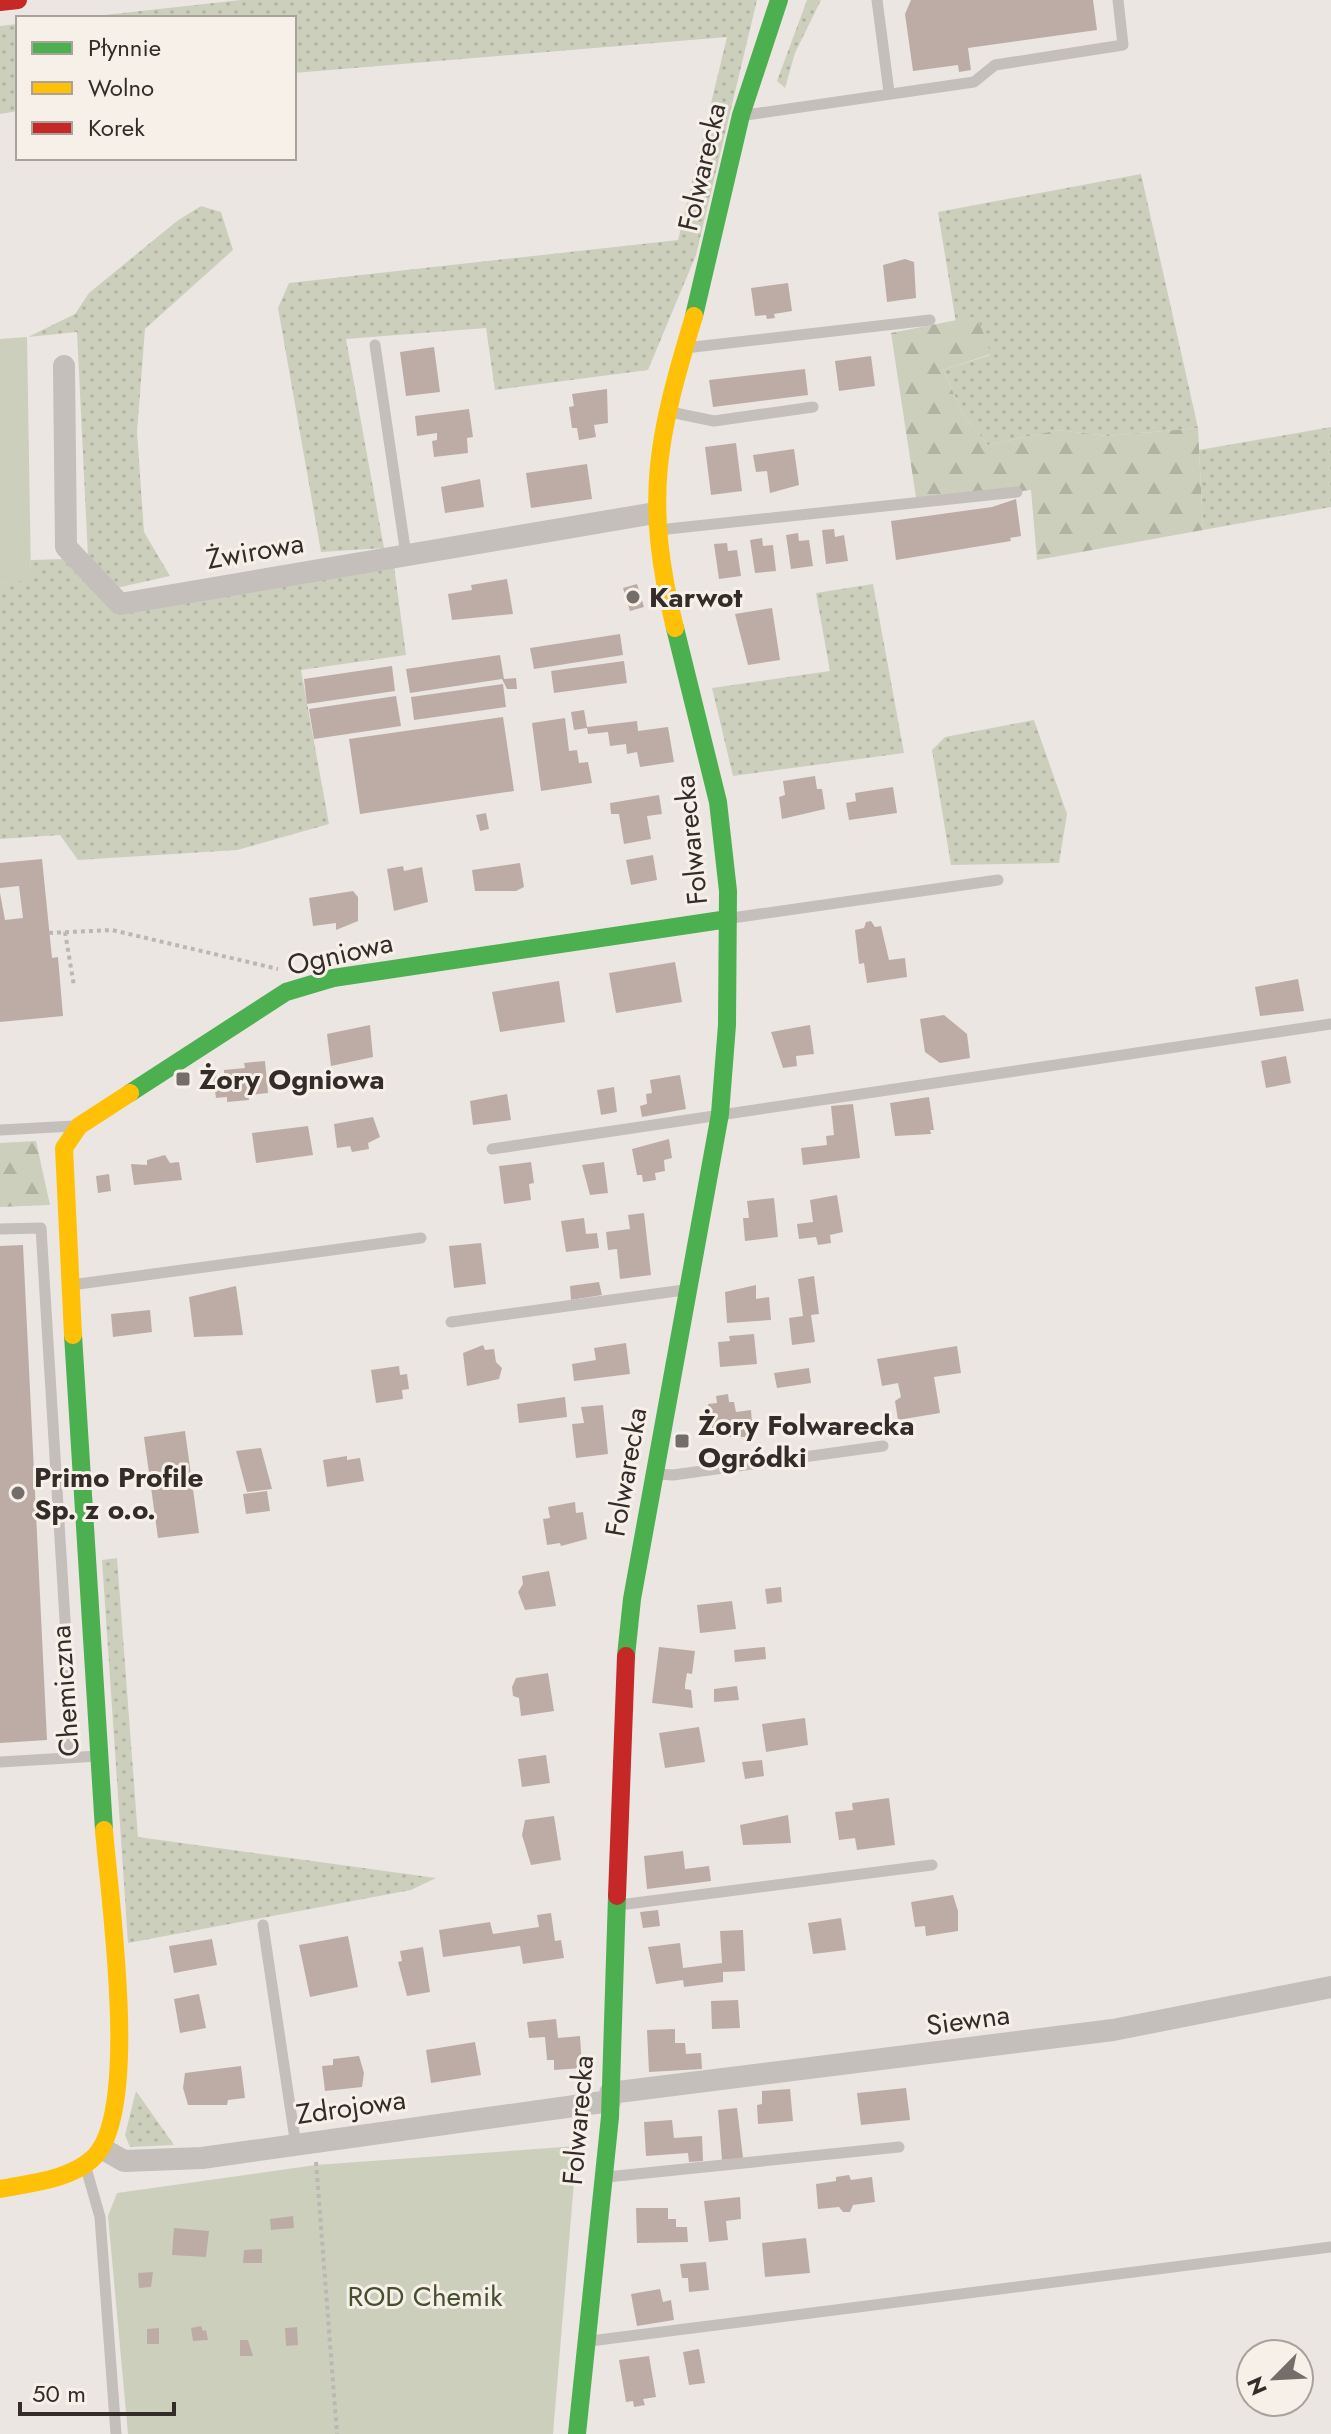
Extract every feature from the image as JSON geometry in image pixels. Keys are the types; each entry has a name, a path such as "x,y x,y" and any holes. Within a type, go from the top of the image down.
{"street":[{"path":"0,2 18,0"},
{"name":"Folwarecka","path":"577,2434 610,2097 615,2012 622,1676 653,1473 720,1114 726,1060 728,919 723,840 710,760 669,595 657,521 655,466 665,411 709,263 741,116 779,0"},
{"name":"Żwirowa","path":"64,366 66,547 120,604 406,555 657,521"},
{"name":"Ogniowa","path":"79,1126 286,992 308,985 728,919"},
{"name":"Chemiczna","path":"79,1126 64,1148 67,1226 97,1756 121,2066 111,2131 103,2149 86,2167"},
{"name":"Siewna","path":"610,2097 1098,2033 1213,2013 1331,1987"},
{"name":"Zdrojowa","path":"103,2149 124,2161 202,2158 610,2097"},
{"path":"0,2189 86,2167"}],"lane":[{"path":"877,0 889,92"},
{"path":"741,116 974,82 995,65 1123,45 1118,0"},
{"path":"685,348 697,350 930,320"},
{"path":"375,345 406,555"},
{"path":"665,411 714,421 813,407"},
{"path":"657,521 1017,492"},
{"path":"728,919 998,880"},
{"path":"492,1149 1331,1024"},
{"path":"0,1130 79,1126"},
{"path":"0,1229 67,1226"},
{"path":"41,1228 66,1607 71,1718 67,1758"},
{"path":"70,1285 421,1238"},
{"path":"451,1322 688,1289"},
{"path":"653,1473 673,1475 883,1446"},
{"path":"0,1762 97,1756"},
{"path":"615,1905 932,1865"},
{"path":"263,1925 304,2145"},
{"path":"602,2177 899,2147"},
{"path":"86,2167 100,2217 116,2434"},
{"path":"586,2341 1331,2247"}],"path":[{"path":"49,933 112,930 294,973 308,985"},
{"path":"65,932 74,986"},
{"path":"304,2145 337,2434"}],"green space":[{"path":"241,0 757,0 696,255 648,370 495,390 486,328 346,339 384,548 321,552 278,308 289,283 678,240 727,37 296,73 296,16 95,16"},
{"path":"807,0 821,0 795,53 785,88 777,81"},
{"path":"16,24 16,111 0,114 0,26"},
{"path":"1141,174 1198,428 1107,436 1058,430 988,445 964,416 943,370 990,355 956,323 938,212"},
{"path":"201,206 221,212 233,250 145,329 137,432 144,532 170,576 116,588 88,557 77,332 28,337 75,314 89,293 177,221"},
{"path":"977,316 991,354 943,370 964,416 988,445 1058,430 1107,436 1198,428 1203,530 1037,560 1031,490 917,504 891,333"},
{"path":"27,337 31,580 0,583 0,339"},
{"path":"1331,427 1331,507 1203,530 1199,450"},
{"path":"64,559 117,615 394,566 406,655 301,670 329,824 237,850 78,860 60,835 0,839 0,583 30,579 31,560"},
{"path":"873,584 904,753 733,776 712,688 830,671 816,593"},
{"path":"1034,720 1067,814 1059,863 951,865 932,750 945,737"},
{"path":"36,1141 50,1205 0,1207 0,1143"},
{"path":"117,1558 138,1837 436,1878 411,1890 128,1943 102,1560"},
{"path":"136,2091 174,2145 130,2147 125,2135"},
{"name":"ROD Chemik","path":"577,2146 553,2434 128,2434 108,2216 117,2193 316,2165"}],"building":[{"path":"911,0 1093,0 1097,30 968,48 971,70 959,72 958,65 913,71 905,14"},
{"path":"905,259 914,262 916,298 887,302 883,265"},
{"path":"788,283 792,311 774,314 775,318 755,316 751,288"},
{"path":"434,347 440,392 406,396 400,352"},
{"path":"871,356 875,386 839,391 835,361"},
{"path":"805,369 808,395 713,407 709,380"},
{"path":"607,389 608,423 594,425 596,437 579,440 577,428 572,428 569,407 574,406 572,394"},
{"path":"469,409 473,437 467,438 468,453 434,457 432,441 437,440 437,433 417,436 415,416"},
{"path":"736,443 742,491 711,495 705,447"},
{"path":"794,449 799,485 770,493 767,471 756,472 753,455"},
{"path":"587,464 592,499 531,508 526,473"},
{"path":"480,479 484,507 445,513 441,487"},
{"path":"1016,499 1021,536 1010,538 1011,541 896,560 891,521 992,507"},
{"path":"834,529 835,537 844,535 848,561 826,564 822,530"},
{"path":"798,533 799,541 809,540 813,566 791,569 786,535"},
{"path":"762,538 763,546 773,545 776,571 755,573 750,540"},
{"path":"727,543 728,551 737,550 741,576 719,579 714,544"},
{"path":"507,579 513,614 452,620 448,594 472,590 471,585"},
{"name":"Karwot","path":"637,584 644,607 630,611 623,588"},
{"path":"772,608 780,660 748,665 735,614"},
{"path":"620,634 623,655 534,669 530,648"},
{"path":"500,655 504,679 516,678 517,689 507,689 502,679 410,693 406,669"},
{"path":"624,661 627,683 554,693 551,671"},
{"path":"392,666 395,691 307,704 304,679"},
{"path":"503,684 506,707 414,720 411,697"},
{"path":"396,696 401,726 314,739 309,709"},
{"path":"584,710 587,727 637,721 638,731 668,727 674,762 640,767 637,752 627,754 626,744 610,746 608,732 588,734 587,728 574,730 571,712"},
{"path":"503,717 514,791 360,814 349,739"},
{"path":"565,718 569,751 577,750 579,763 588,762 592,783 541,791 532,723"},
{"path":"815,776 817,789 822,789 825,809 782,819 779,797 785,795 783,781"},
{"path":"893,787 897,813 849,820 846,803 856,801 855,793"},
{"path":"659,795 662,814 647,816 651,839 624,844 619,814 611,814 610,803"},
{"path":"486,813 489,829 480,831 476,815"},
{"path":"653,855 657,880 631,885 626,860"},
{"path":"42,859 52,958 58,957 63,1016 0,1022 0,893 5,920 23,918 19,886 0,888 0,863"},
{"path":"520,863 524,887 516,891 475,891 472,870"},
{"path":"403,866 404,871 422,867 428,902 394,911 387,869"},
{"path":"353,891 358,897 358,921 336,930 336,923 313,926 309,898"},
{"path":"871,921 875,927 881,926 889,960 905,958 907,977 867,983 864,963 859,964 855,930 864,928 866,922"},
{"path":"675,962 682,1002 616,1013 609,973"},
{"path":"1298,979 1304,1011 1260,1016 1255,987"},
{"path":"559,981 565,1022 500,1032 492,992"},
{"path":"944,1015 967,1034 970,1058 940,1063 925,1052 920,1019"},
{"path":"370,1025 373,1057 331,1066 327,1034"},
{"path":"810,1025 814,1054 796,1056 797,1066 783,1068 771,1032"},
{"path":"1286,1056 1291,1083 1266,1088 1261,1061"},
{"path":"265,1061 268,1093 248,1095 249,1100 227,1102 227,1097 216,1098 213,1076 224,1075 224,1070 245,1068 244,1063"},
{"path":"680,1075 686,1109 642,1117 640,1106 647,1104 646,1094 652,1093 650,1080"},
{"path":"614,1087 617,1112 601,1115 597,1090"},
{"path":"507,1094 511,1120 473,1125 470,1101"},
{"path":"929,1097 934,1130 930,1130 931,1134 895,1136 890,1103"},
{"path":"853,1104 860,1158 803,1165 801,1148 827,1145 826,1136 834,1135 831,1106"},
{"path":"373,1117 380,1137 368,1143 369,1149 352,1152 350,1146 337,1148 334,1124"},
{"path":"308,1126 313,1155 256,1163 252,1133"},
{"path":"669,1139 672,1158 664,1160 665,1171 655,1173 656,1180 643,1182 642,1175 637,1175 632,1149"},
{"path":"165,1155 170,1163 179,1162 182,1180 134,1185 131,1164 147,1165 147,1160"},
{"path":"531,1162 534,1183 529,1184 531,1200 504,1204 499,1166"},
{"path":"604,1162 608,1193 590,1195 582,1165"},
{"path":"109,1174 111,1191 98,1193 96,1176"},
{"path":"837,1195 843,1232 830,1235 831,1243 818,1245 816,1237 799,1239 797,1224 813,1222 810,1200"},
{"path":"774,1198 778,1237 745,1241 743,1218 749,1218 747,1201"},
{"path":"644,1213 651,1275 620,1279 617,1249 608,1250 606,1232 630,1229 628,1215"},
{"path":"584,1218 586,1234 597,1233 599,1248 566,1252 561,1221"},
{"path":"481,1243 486,1284 454,1288 449,1246"},
{"name":"Primo Profile Sp. z o.o.","path":"23,1245 47,1740 0,1743 0,1246"},
{"path":"814,1276 819,1314 811,1315 815,1342 792,1345 789,1318 803,1316 798,1279"},
{"path":"599,1282 602,1295 571,1300 570,1286"},
{"path":"756,1285 756,1299 769,1297 771,1320 727,1323 725,1292"},
{"path":"236,1286 243,1335 194,1337 189,1297"},
{"path":"150,1310 152,1332 113,1337 111,1314"},
{"path":"754,1334 757,1364 720,1367 718,1342 730,1341 729,1336"},
{"path":"626,1343 630,1374 574,1381 572,1364 596,1360 594,1348"},
{"path":"483,1345 485,1350 494,1349 496,1362 502,1368 499,1379 467,1386 463,1353"},
{"path":"957,1346 961,1373 934,1377 940,1413 898,1420 895,1401 901,1397 898,1383 882,1386 877,1359"},
{"path":"399,1366 400,1375 407,1374 409,1389 402,1390 403,1399 376,1403 371,1370"},
{"path":"809,1368 811,1383 777,1388 774,1373"},
{"path":"728,1394 736,1412 751,1410 753,1437 714,1437 708,1404 717,1403 716,1396"},
{"path":"565,1397 567,1417 519,1423 517,1404"},
{"path":"603,1405 608,1454 576,1458 572,1424 584,1423 581,1407"},
{"path":"185,1431 199,1533 158,1538 144,1437"},
{"path":"261,1448 272,1489 247,1492 236,1451"},
{"path":"347,1456 347,1460 360,1458 364,1481 327,1487 323,1460"},
{"path":"267,1491 270,1511 246,1514 243,1494"},
{"path":"575,1502 576,1513 583,1512 587,1539 561,1546 560,1543 547,1545 543,1519 550,1518 548,1507"},
{"path":"549,1571 556,1606 525,1610 518,1592 523,1584 522,1576"},
{"path":"781,1587 782,1602 767,1604 765,1589"},
{"path":"732,1601 736,1629 700,1633 697,1605"},
{"path":"659,1647 695,1651 692,1674 687,1673 685,1685 685,1689 691,1690 693,1708 652,1703"},
{"path":"765,1647 766,1659 735,1662 734,1650"},
{"path":"548,1673 554,1711 521,1716 519,1698 513,1696 512,1687 516,1678"},
{"path":"737,1686 739,1700 714,1702 714,1689"},
{"path":"805,1718 808,1745 766,1752 762,1724"},
{"path":"699,1727 705,1762 665,1768 659,1733"},
{"path":"546,1755 550,1783 522,1787 518,1759"},
{"path":"762,1760 764,1776 745,1779 742,1762"},
{"path":"889,1798 895,1845 857,1850 855,1838 839,1840 835,1812 853,1810 852,1803"},
{"path":"788,1815 791,1843 743,1845 740,1825"},
{"path":"554,1816 561,1860 531,1865 522,1835 525,1820"},
{"path":"683,1851 685,1869 709,1866 711,1881 647,1889 644,1856"},
{"path":"953,1895 958,1911 958,1931 926,1936 925,1926 915,1927 911,1902"},
{"path":"658,1910 660,1926 643,1928 640,1912"},
{"path":"551,1913 555,1941 561,1940 564,1958 523,1964 520,1946 443,1957 439,1930 490,1922 493,1934 539,1927 537,1915"},
{"path":"841,1918 846,1950 813,1954 808,1923"},
{"path":"743,1930 745,1971 723,1972 723,1982 684,1987 683,1980 656,1984 648,1947 680,1943 683,1968 722,1963 720,1931"},
{"path":"348,1936 358,1987 310,1997 299,1945"},
{"path":"212,1939 217,1965 174,1973 169,1946"},
{"path":"423,1947 430,1992 407,1996 398,1962 402,1961 400,1951"},
{"path":"199,1994 206,2028 180,2033 174,1999"},
{"path":"738,2000 740,2028 712,2029 711,2001"},
{"path":"556,2019 558,2038 580,2036 582,2068 554,2070 554,2060 547,2060 545,2037 529,2038 527,2022"},
{"path":"675,2029 675,2043 685,2043 686,2054 701,2053 702,2069 649,2072 647,2030"},
{"path":"475,2042 481,2075 431,2083 426,2050"},
{"path":"359,2056 364,2073 362,2087 325,2091 322,2066 333,2065 333,2059"},
{"path":"241,2066 245,2098 228,2100 227,2105 188,2105 183,2088 185,2073"},
{"path":"906,2088 910,2120 861,2125 857,2093"},
{"path":"790,2089 793,2121 758,2124 757,2105 762,2104 762,2091"},
{"path":"737,2108 743,2158 722,2160 718,2110"},
{"path":"672,2120 674,2138 702,2136 703,2161 689,2162 688,2153 646,2156 644,2122"},
{"path":"849,2175 851,2180 872,2177 875,2202 853,2205 850,2212 843,2212 839,2207 818,2209 816,2184"},
{"path":"740,2197 741,2219 726,2221 728,2240 709,2242 704,2201"},
{"path":"636,2208 668,2208 668,2219 676,2219 676,2227 687,2227 688,2242 637,2243"},
{"path":"293,2216 294,2228 271,2230 270,2219"},
{"path":"174,2228 209,2231 206,2257 172,2255"},
{"path":"806,2238 810,2273 765,2277 762,2243"},
{"path":"262,2249 262,2263 243,2263 244,2250"},
{"path":"706,2262 709,2290 689,2292 688,2278 682,2278 680,2264"},
{"path":"153,2272 151,2287 139,2288 138,2273"},
{"path":"660,2289 663,2302 671,2300 674,2320 637,2326 631,2294"},
{"path":"201,2326 203,2331 206,2330 208,2340 193,2341 191,2328"},
{"path":"297,2327 298,2345 286,2346 285,2328"},
{"path":"159,2328 159,2344 147,2344 147,2329"},
{"path":"240,2340 248,2340 253,2356 240,2356"},
{"path":"699,2349 705,2383 689,2385 683,2352"},
{"path":"649,2356 656,2397 643,2399 645,2405 634,2407 633,2401 626,2402 619,2360"}],"traffic: fast":[{"path":"694,316 741,115 779,0"},
{"path":"626,1656 632,1599 720,1114 727,1025 728,891 718,802 675,628"},
{"path":"130,1093 286,992 333,978 728,919"},
{"path":"73,1335 104,1830"},
{"path":"577,2434 610,2117 617,1896"}],"traffic: slow":[{"path":"675,628 659,542 659,470 671,398 694,316"},
{"path":"73,1335 64,1148 79,1126 130,1093"},
{"path":"0,2189 72,2172 92,2159 107,2135 116,2099 119,2003 104,1830"}],"traffic: jam":[{"path":"0,2 18,0"},
{"path":"617,1896 626,1656"}],"place":[{"name":"Karwot","path":"633,597"},
{"name":"Żory Ogniowa","path":"183,1079"},
{"name":"Żory Folwarecka Ogródki","path":"682,1441"},
{"name":"Primo Profile Sp. z o.o.","path":"18,1493"}]}
